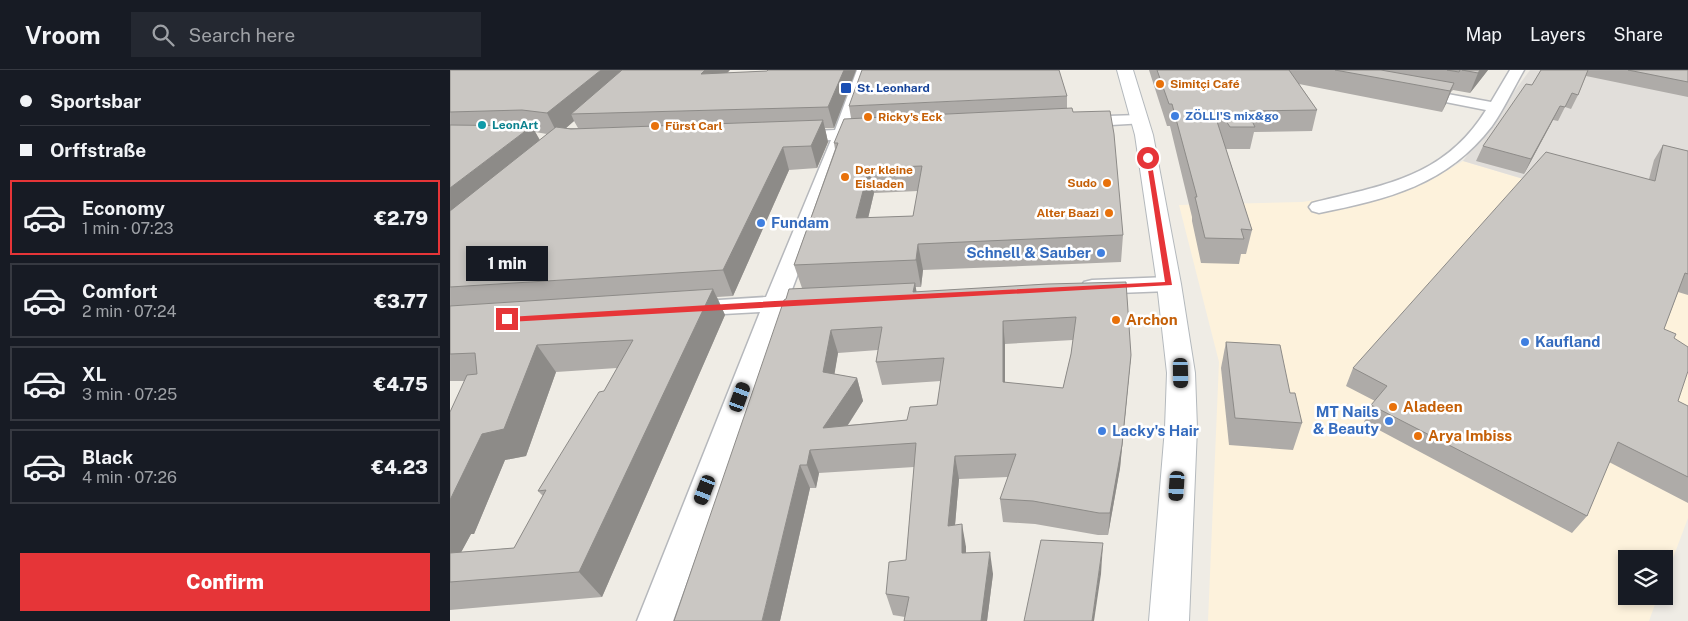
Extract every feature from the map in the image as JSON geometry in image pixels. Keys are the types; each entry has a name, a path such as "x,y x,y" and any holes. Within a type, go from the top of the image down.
{"main road":[{"path":"1125,70 1145,142 1179,354 1181,406 1169,621"}],"street":[{"path":"655,621 775,303 842,135 864,70"},
{"path":"1319,207 1375,196 1418,180 1442,166 1472,140 1486,122 1517,70"},
{"path":"1404,90 1494,107"},
{"path":"1060,123 1139,120"},
{"path":"772,137 892,132"},
{"path":"1072,288 1169,284"},
{"path":"667,310 834,300"}],"shaded area":[{"path":"1530,70 1688,70 1688,228 1463,161"},
{"path":"1463,161 1688,228 1688,518 1673,558 1673,550 1618,550 1618,605 1655,605 1649,621 1208,621 1219,362 1179,205 1302,202 1424,184"}],"building":[{"path":"450,70 601,70 547,113 522,110 450,112"},
{"path":"622,70 705,70 701,74 768,70 844,70 828,107 571,114"},
{"path":"862,70 1059,70 1067,96 849,106"},
{"path":"1157,70 1289,70 1317,110 1247,111 1255,127 1230,127 1219,110 1214,112 1252,230 1241,229 1244,239 1205,238 1195,197 1197,197 1172,104 1169,104"},
{"path":"1335,70 1381,70 1454,83 1450,91"},
{"path":"1462,70 1480,70 1478,73"},
{"path":"1541,70 1588,70 1578,95 1572,93 1565,107 1560,106 1531,159 1483,146 1526,84 1532,85"},
{"path":"1628,70 1688,70 1688,82"},
{"path":"1072,108 1073,112 1110,111 1114,134 1123,235 918,244 916,260 794,265 838,143 834,143 844,119","holes":["922,166 913,216 856,218 869,168"]},
{"path":"823,120 811,146 783,147 723,270 450,287 450,211 556,127 571,129"},
{"path":"450,125 532,126 450,188"},
{"path":"1663,145 1688,151 1688,274 1685,273 1664,329 1676,334 1674,338 1688,347 1688,371 1678,401 1688,406 1688,477 1618,442 1587,516 1371,405 1387,386 1353,368 1546,152 1655,181"},
{"path":"1126,282 1131,355 1122,445 1110,513 1099,513 1033,501 1000,499 1016,454 955,456 948,526 962,524 962,553 990,552 981,621 904,621 909,597 886,594 889,562 906,560 916,443 810,450 807,465 800,465 762,621 674,621 789,289 915,283 913,292 1047,284","holes":["1076,317 1071,354 1063,388 1003,382 1003,321","882,327 876,362 944,358 937,405 910,407 907,420 823,428 857,378 823,372 831,330"]},
{"path":"713,289 579,572 450,582 450,553 514,548 546,490 538,491 599,392 604,391 633,340 537,345 504,429 482,434 450,500 450,412 467,375 477,374 475,353 450,354 450,306"},
{"path":"1226,342 1280,345 1290,393 1295,393 1302,423 1235,418"},
{"path":"1041,540 1103,543 1092,621 1024,621"}],"place":[{"name":"Simitçi Café","path":"1160,84"},
{"name":"St. Leonhard","path":"846,88"},
{"name":"ZÖLLI'S mix&go","path":"1175,116"},
{"name":"Ricky's Eck","path":"868,117"},
{"name":"LeonArt","path":"482,125"},
{"name":"Fürst Carl","path":"655,126"},
{"name":"Der kleine Eisladen","path":"845,177"},
{"name":"Sudo","path":"1107,183"},
{"name":"Alter Baazi","path":"1109,213"},
{"name":"Fundam","path":"761,223"},
{"name":"Schnell & Sauber","path":"1101,253"},
{"name":"Archon","path":"1116,320"},
{"name":"Kaufland","path":"1525,342"},
{"name":"Aladeen","path":"1393,407"},
{"name":"MT Nails & Beauty","path":"1389,421"},
{"name":"Lacky's Hair","path":"1102,431"},
{"name":"Arya Imbiss","path":"1418,436"}],"route":[{"path":"507,319 775,303 1169,284 1148,158"}]}
